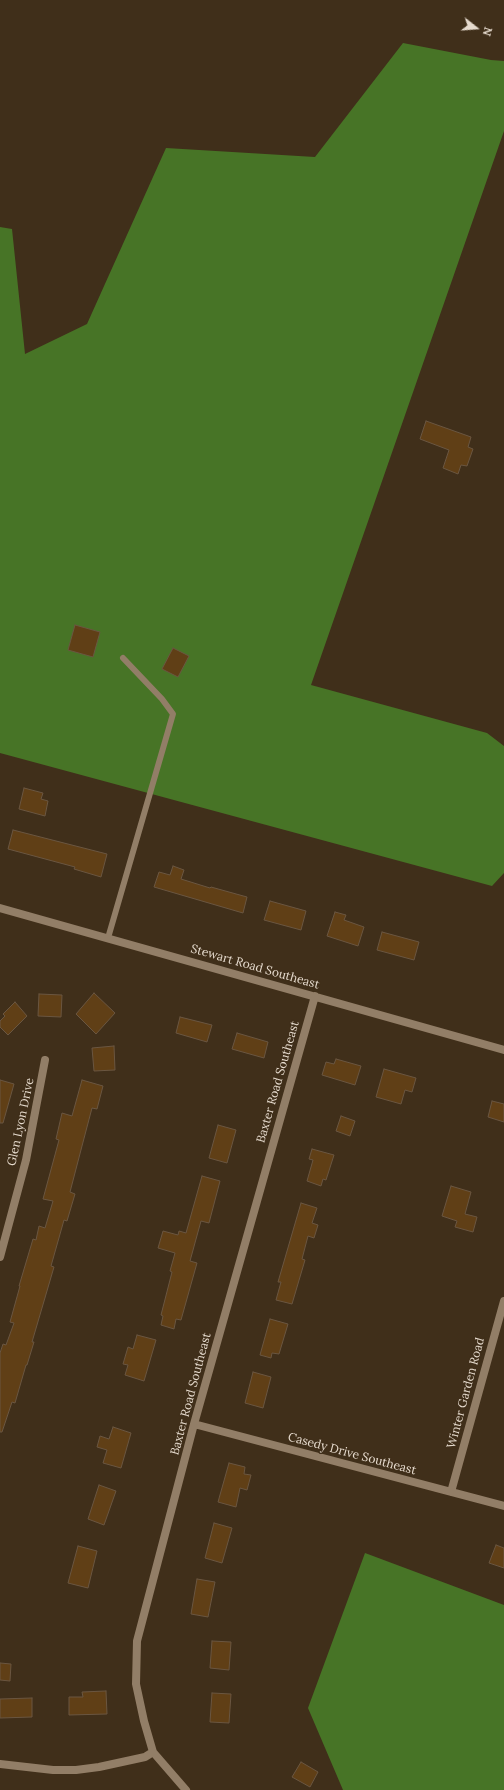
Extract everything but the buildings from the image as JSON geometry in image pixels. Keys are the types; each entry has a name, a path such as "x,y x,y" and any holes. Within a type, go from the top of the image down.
{"street":[{"name":"Stewart Road Southeast","path":"0,908 504,1050"},
{"name":"Baxter Road Southeast","path":"186,1790 153,1752 144,1721 136,1684 137,1641 194,1424 315,996"},
{"name":"Glen Lyon Drive","path":"0,1257 26,1160 46,1060"},
{"name":"Winter Garden Road","path":"451,1492 504,1301"},
{"name":"Casedy Drive Southeast","path":"194,1424 504,1506"},
{"path":"0,1764 53,1770 76,1770 99,1767 145,1757 153,1752"}],"lane":[{"path":"108,938 173,714 162,699 123,658"}],"green space":[{"path":"403,43 491,60 504,61 504,131 311,685 487,733 504,746 504,873 492,886 0,753 0,227 12,229 25,354 87,324 166,148 315,157"},
{"path":"365,1553 504,1605 504,1790 343,1790 308,1708"}]}
